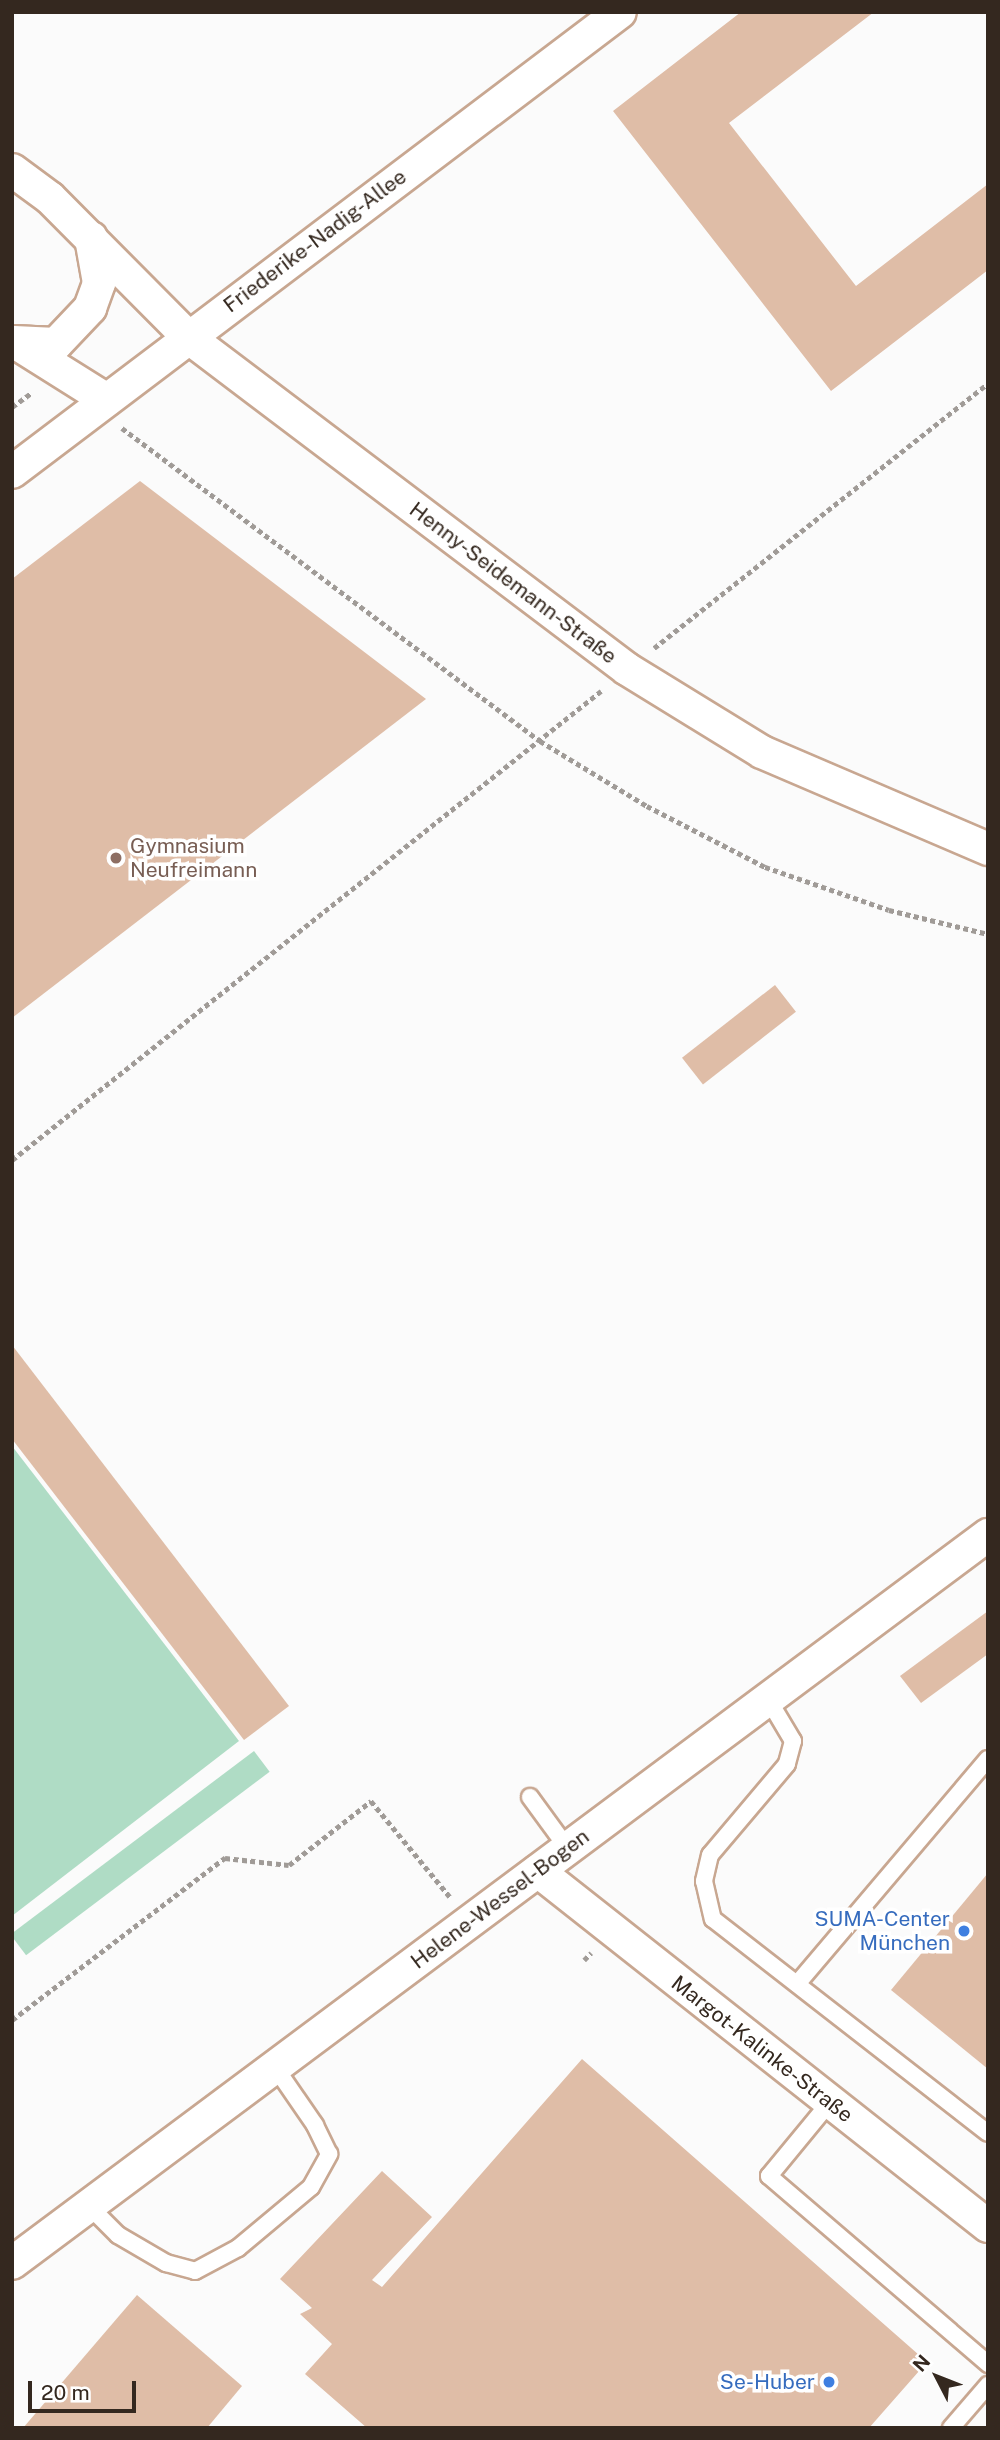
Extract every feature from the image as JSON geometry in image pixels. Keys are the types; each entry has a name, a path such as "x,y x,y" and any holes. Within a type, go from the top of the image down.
{"street":[{"name":"Friederike-Nadig-Allee","path":"12,472 620,12"},
{"name":"Henny-Seidemann-Straße","path":"12,170 91,238 188,337 627,669 762,752 988,849"},
{"path":"13,342 56,344 90,308 99,283 91,238"},
{"path":"13,342 103,403"},
{"name":"Helene-Wessel-Bogen","path":"12,2263 988,1535"},
{"name":"Margot-Kalinke-Straße","path":"538,1871 988,2226"}],"lane":[{"path":"768,1699 793,1741 787,1764 710,1855 704,1881 713,1919 988,2133"},
{"path":"797,1984 988,1759"},
{"path":"530,1797 568,1849"},
{"path":"89,2206 118,2235 166,2263 195,2271 237,2248 311,2187 329,2154 315,2125 275,2067"},
{"path":"830,2102 769,2176 988,2364"},
{"path":"951,2428 988,2385"}],"path":[{"path":"12,1160 988,383"},
{"path":"103,403 140,444 540,741 647,806 765,867 889,910 988,934"},
{"path":"12,2020 225,1858 289,1865 371,1801 469,1921"}],"green space":[{"path":"12,1446 239,1741 12,1916"},
{"path":"254,1751 270,1772 26,1955 12,1933"}],"building":[{"path":"741,12 874,12 729,123 856,286 988,184 988,270 831,391 613,111"},
{"name":"Gymnasium Neufreimann","path":"140,481 426,699 12,1018 12,579"},
{"path":"775,985 796,1012 703,1084 682,1058"},
{"path":"12,1345 289,1706 244,1740 12,1439"},
{"path":"988,1611 988,1654 921,1703 900,1676"},
{"name":"SUMA-Center München","path":"988,1873 988,2069 891,1990"},
{"path":"582,2059 927,2362 869,2428 367,2428 305,2374 332,2344 300,2314 312,2308 280,2279 382,2171 432,2217 372,2280 382,2287"},
{"path":"137,2295 242,2386 207,2428 23,2428"}],"place":[{"name":"Gymnasium Neufreimann","path":"116,858"},
{"name":"SUMA-Center München","path":"964,1931"},
{"name":"Se-Huber","path":"829,2382"}]}
